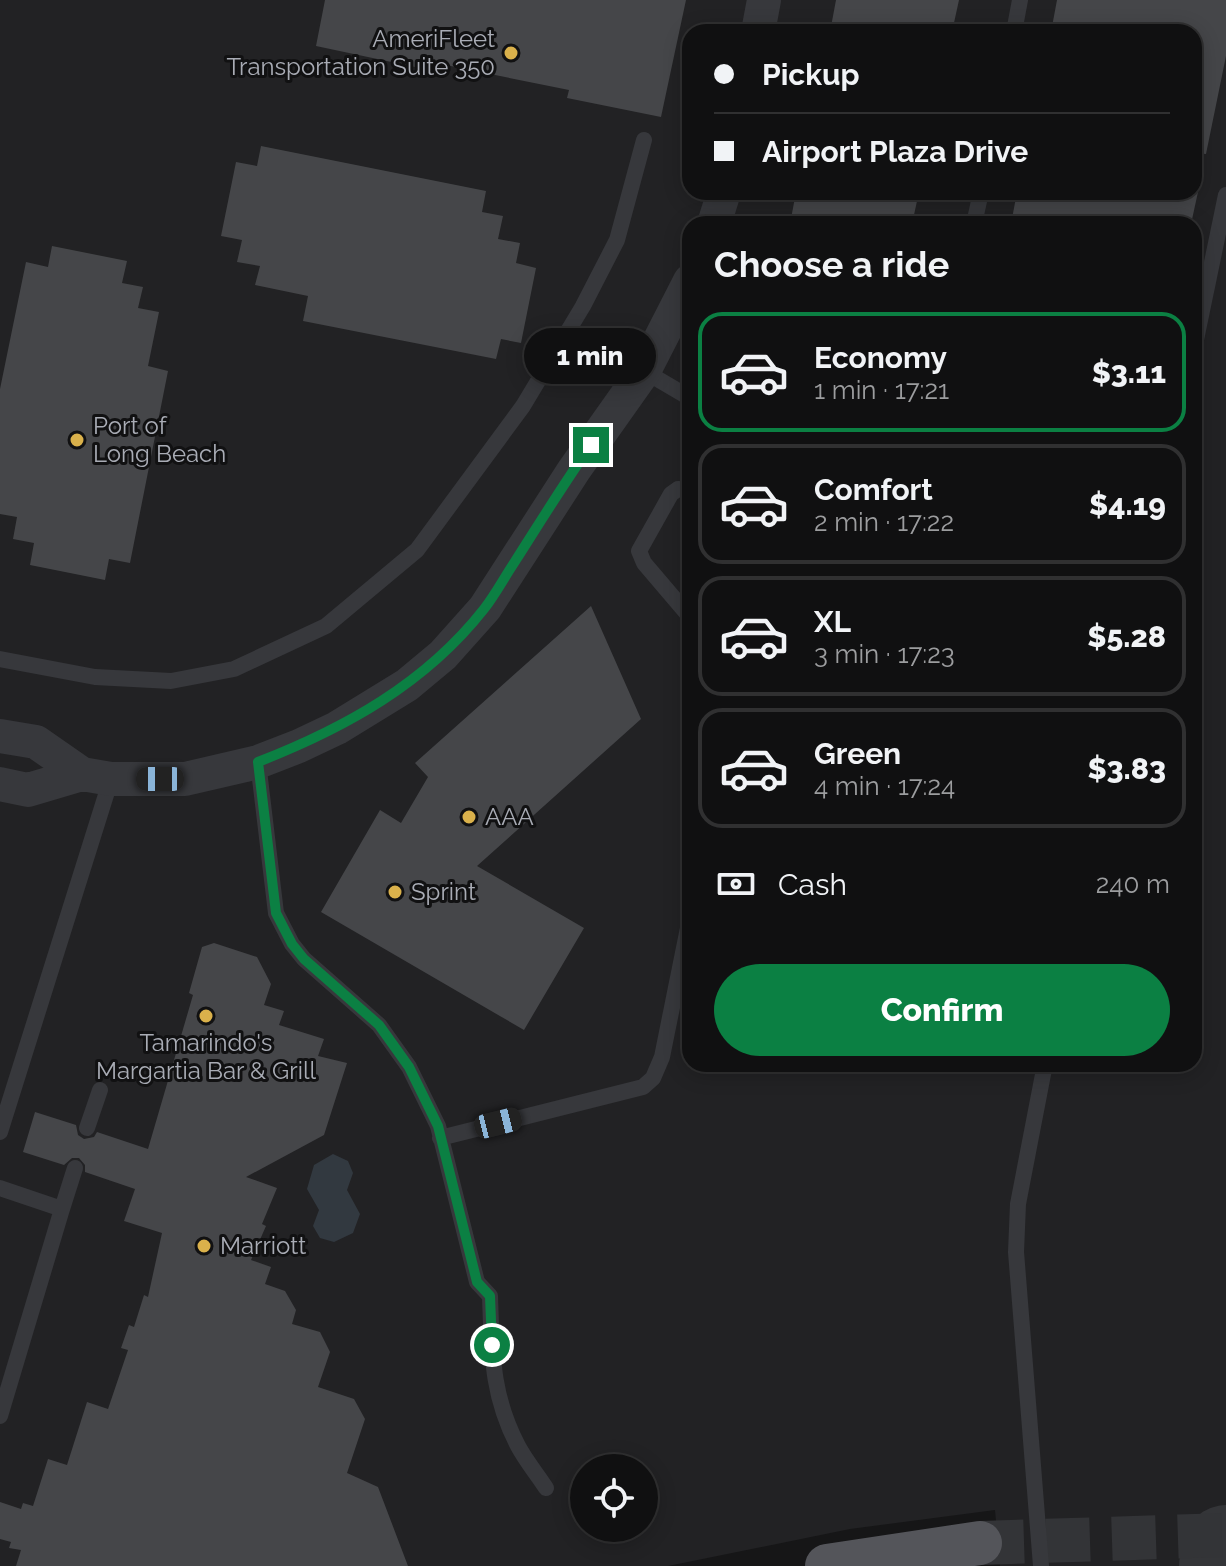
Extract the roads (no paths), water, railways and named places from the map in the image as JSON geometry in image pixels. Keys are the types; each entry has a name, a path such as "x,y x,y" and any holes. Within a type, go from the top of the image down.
{"main road":[{"path":"827,1566 980,1543"}],"street":[{"path":"760,24 764,0"},
{"path":"0,784 28,790 97,776 185,779 258,762 299,746 364,713 407,685 443,655 485,608 574,470 644,371 682,297"},
{"path":"0,736 36,742 97,776"}],"lane":[{"path":"1016,24 1020,0"},
{"path":"0,659 95,677 171,681 234,669 326,626 417,550 523,406 583,306 617,240 644,140"},
{"path":"1202,310 1226,195"},
{"path":"644,371 682,393"},
{"path":"682,489 671,494 639,551 644,563 682,608"},
{"path":"258,762 276,913 292,944 304,959 379,1025 409,1067 438,1126 477,1282 490,1296 493,1369 501,1406 519,1447 546,1488"},
{"path":"0,1132 97,776"},
{"path":"440,1138 643,1087 653,1078 662,1057 682,958"},
{"path":"1041,1566 1016,1252 1018,1204 1043,1072"},
{"path":"87,1128 100,1090"},
{"path":"0,1416 75,1168"},
{"path":"0,1188 62,1209"}],"tunnel":[{"path":"980,1543 1226,1535"}],"place":[{"name":"AmeriFleet Transportation Suite 350","path":"511,53"},
{"name":"Port of Long Beach","path":"77,440"},
{"name":"AAA","path":"469,817"},
{"name":"Sprint","path":"395,892"},
{"name":"Tamarindo's Margartia Bar & Grill","path":"206,1016"},
{"name":"Marriott","path":"204,1246"}]}
